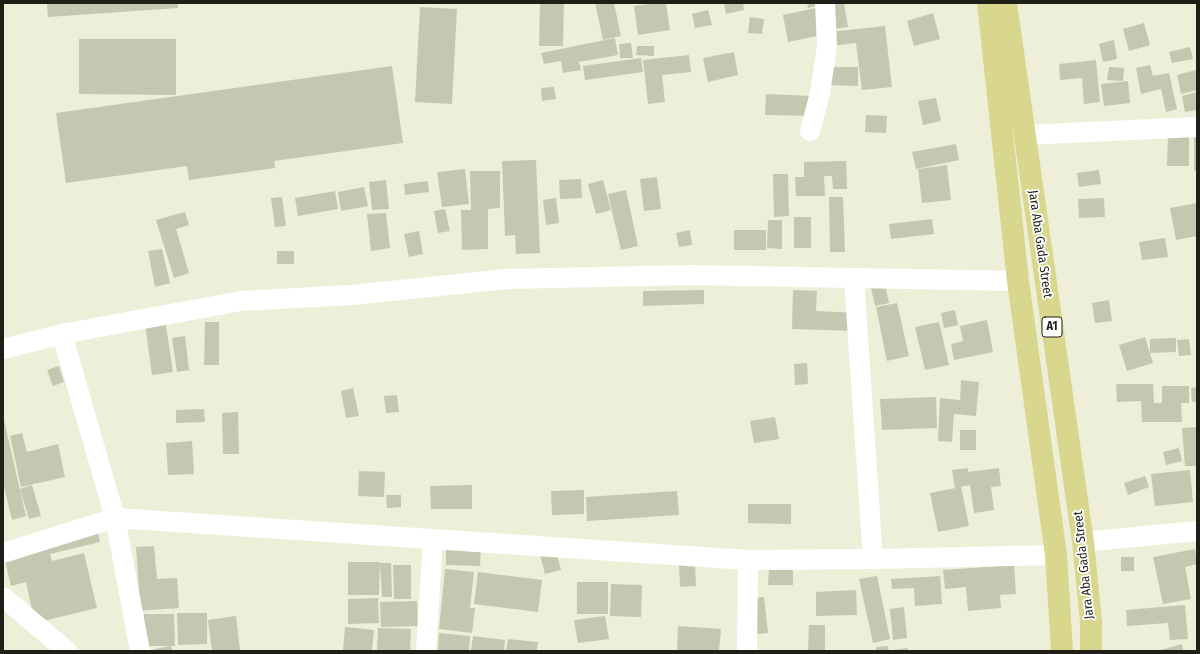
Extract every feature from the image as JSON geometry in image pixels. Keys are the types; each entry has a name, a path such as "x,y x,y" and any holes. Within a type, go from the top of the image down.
{"main road":[{"name":"Jara Aba Gada Street","path":"988,3 1018,281 1056,555 1062,651"},
{"name":"Jara Aba Gada Street","path":"1006,3 1083,542 1091,620 1091,651"}],"street":[{"path":"810,131 820,93 827,46 825,3"},
{"path":"1024,135 1197,127"},
{"path":"3,349 62,334 241,301 352,295 507,279 691,275 1018,281"},
{"path":"854,278 873,559"},
{"path":"62,334 115,518 140,651"},
{"path":"3,553 115,518 748,560 1056,555"},
{"path":"1083,542 1197,531"},
{"path":"426,651 433,539"},
{"path":"747,651 748,560"},
{"path":"3,597 66,651"}],"building":[{"path":"47,3 178,3 178,8 48,17"},
{"path":"540,3 564,3 563,46 539,46"},
{"path":"595,3 614,3 621,36 603,40"},
{"path":"666,3 670,30 638,35 634,6"},
{"path":"724,3 743,3 744,10 726,14"},
{"path":"807,3 821,3 822,5 808,8"},
{"path":"822,3 844,3 848,27 826,30"},
{"path":"420,7 457,9 452,104 415,102"},
{"path":"816,8 822,35 788,42 783,15"},
{"path":"708,10 712,25 695,28 692,14"},
{"path":"933,13 940,39 914,46 907,21"},
{"path":"750,17 764,19 762,34 748,33"},
{"path":"1144,23 1150,45 1129,51 1123,29"},
{"path":"885,26 892,87 862,90 856,43 831,46 829,32"},
{"path":"615,38 618,55 579,62 581,70 563,73 561,61 544,64 541,53"},
{"path":"79,39 176,39 176,95 79,94"},
{"path":"1114,40 1117,59 1103,62 1099,44"},
{"path":"631,43 633,58 620,58 619,44"},
{"path":"637,46 654,46 654,56 636,55"},
{"path":"1190,47 1193,59 1172,63 1169,52"},
{"path":"734,52 738,75 708,82 703,58"},
{"path":"689,55 691,72 662,75 665,102 648,104 643,60"},
{"path":"641,58 643,72 585,80 583,66"},
{"path":"1096,60 1100,102 1084,104 1082,78 1060,80 1059,64"},
{"path":"1150,65 1153,76 1169,73 1177,109 1166,112 1161,89 1141,94 1136,68"},
{"path":"392,66 403,143 274,161 275,168 189,180 187,166 66,183 56,113"},
{"path":"829,67 858,67 858,86 829,85"},
{"path":"1109,67 1124,68 1123,81 1107,80"},
{"path":"1196,70 1197,90 1181,94 1177,75"},
{"path":"1128,81 1130,103 1104,106 1101,84"},
{"path":"554,87 556,99 542,101 541,88"},
{"path":"1197,92 1197,110 1185,112 1182,96"},
{"path":"766,94 812,96 812,116 765,115"},
{"path":"936,98 941,121 923,125 918,101"},
{"path":"866,115 887,116 886,133 865,132"},
{"path":"1194,129 1197,129 1197,171 1194,171"},
{"path":"1168,134 1189,135 1189,166 1167,166"},
{"path":"956,144 959,160 916,169 912,152"},
{"path":"536,160 540,253 516,254 515,235 505,236 502,161"},
{"path":"846,161 847,189 833,189 832,176 824,176 825,196 796,196 795,177 804,177 804,162"},
{"path":"947,165 951,200 922,203 918,169"},
{"path":"465,169 469,204 442,207 437,172"},
{"path":"1099,170 1101,184 1079,187 1077,173"},
{"path":"470,171 500,171 500,208 488,209 488,249 462,250 461,210 471,210"},
{"path":"773,174 788,174 789,216 774,217"},
{"path":"657,177 661,209 644,211 640,179"},
{"path":"581,179 582,198 560,199 559,180"},
{"path":"386,180 389,209 372,210 369,182"},
{"path":"603,180 611,210 596,214 588,184"},
{"path":"428,181 429,192 405,195 404,184"},
{"path":"364,187 368,206 341,211 338,192"},
{"path":"626,190 638,246 621,250 608,194"},
{"path":"335,191 338,209 298,216 295,198"},
{"path":"282,197 286,226 275,227 271,198"},
{"path":"829,197 843,197 845,252 830,252"},
{"path":"556,198 559,223 546,225 543,200"},
{"path":"1104,198 1105,217 1079,218 1078,199"},
{"path":"1197,203 1197,236 1176,240 1170,208"},
{"path":"445,209 450,231 438,233 434,211"},
{"path":"185,212 189,225 176,229 189,273 174,278 156,220"},
{"path":"386,213 390,248 371,251 367,214"},
{"path":"794,217 811,217 811,248 794,248"},
{"path":"932,219 934,234 891,239 889,224"},
{"path":"768,220 782,220 782,249 767,248"},
{"path":"690,230 692,245 679,247 676,233"},
{"path":"734,230 766,230 766,250 734,250"},
{"path":"419,231 423,254 409,257 404,234"},
{"path":"1165,238 1168,257 1142,260 1139,242"},
{"path":"162,249 170,283 155,287 148,251"},
{"path":"277,251 294,251 294,264 277,264"},
{"path":"885,285 889,303 875,306 871,288"},
{"path":"704,290 704,304 643,306 643,291"},
{"path":"793,290 817,291 816,311 858,313 857,331 792,329"},
{"path":"1109,300 1112,321 1095,323 1092,303"},
{"path":"897,303 909,356 887,361 876,307"},
{"path":"955,310 958,325 944,328 941,313"},
{"path":"164,313 173,372 152,375 144,316"},
{"path":"987,320 993,352 954,360 951,344 963,341 960,326"},
{"path":"205,322 219,322 219,365 204,365"},
{"path":"939,322 949,365 925,370 915,327"},
{"path":"185,336 189,370 177,372 172,338"},
{"path":"1145,337 1153,363 1127,371 1119,345"},
{"path":"1176,338 1176,352 1150,353 1150,339"},
{"path":"1189,339 1191,355 1179,356 1177,340"},
{"path":"807,363 808,384 795,385 794,364"},
{"path":"59,366 64,382 53,386 47,370"},
{"path":"961,380 979,382 976,416 954,414 952,442 938,441 940,398 960,400"},
{"path":"1116,384 1153,384 1154,403 1162,403 1162,386 1189,386 1189,403 1181,403 1182,422 1142,422 1141,401 1117,402"},
{"path":"1197,387 1197,402 1192,402 1191,388"},
{"path":"353,388 359,416 346,418 341,391"},
{"path":"397,395 399,412 386,413 384,396"},
{"path":"936,397 937,428 882,430 880,399"},
{"path":"204,409 205,422 176,423 176,410"},
{"path":"238,412 239,454 223,454 222,413"},
{"path":"775,417 779,439 754,443 750,421"},
{"path":"4,420 26,516 12,520 3,483"},
{"path":"1197,427 1197,466 1185,466 1182,428"},
{"path":"960,430 976,430 976,450 960,450"},
{"path":"22,433 27,452 58,444 65,477 21,487 10,436"},
{"path":"192,441 194,474 168,475 166,443"},
{"path":"1179,448 1182,461 1166,465 1163,452"},
{"path":"968,468 968,472 999,468 1001,486 991,487 994,510 974,513 970,485 955,488 952,470"},
{"path":"1190,470 1193,502 1155,506 1151,474"},
{"path":"359,471 385,472 384,497 358,496"},
{"path":"1145,476 1149,487 1128,495 1124,483"},
{"path":"32,485 41,516 29,519 20,489"},
{"path":"472,485 472,509 431,509 430,486"},
{"path":"961,487 969,526 938,532 930,493"},
{"path":"584,490 584,514 552,515 551,491"},
{"path":"677,491 679,515 587,521 586,497"},
{"path":"386,495 401,495 401,507 387,508"},
{"path":"748,504 791,504 791,524 748,523"},
{"path":"97,527 100,542 50,554 52,561 84,553 97,608 35,623 26,582 11,586 3,552"},
{"path":"154,546 157,579 177,578 179,608 137,611 135,590 139,590 136,547"},
{"path":"446,547 481,547 480,566 446,565"},
{"path":"1195,549 1197,564 1185,567 1191,599 1163,604 1153,557"},
{"path":"556,551 561,570 545,574 540,555"},
{"path":"1121,557 1134,557 1134,571 1121,571"},
{"path":"348,562 380,562 379,595 348,595"},
{"path":"380,563 391,563 392,597 382,597"},
{"path":"695,563 696,586 680,587 679,565"},
{"path":"393,565 411,565 411,599 394,599"},
{"path":"1014,565 1016,594 1000,595 1001,608 968,611 966,587 945,589 943,570"},
{"path":"445,569 474,572 470,608 475,608 472,633 439,629"},
{"path":"769,569 793,570 793,585 768,585"},
{"path":"478,572 542,580 538,612 474,604"},
{"path":"877,576 890,639 873,643 859,579"},
{"path":"940,576 942,604 915,606 914,588 892,589 891,579"},
{"path":"577,582 608,582 608,614 577,614"},
{"path":"611,584 642,585 641,617 610,616"},
{"path":"856,590 857,615 816,616 816,592"},
{"path":"764,597 768,633 757,634 752,598"},
{"path":"378,598 379,623 348,624 348,599"},
{"path":"417,601 418,626 381,627 380,602"},
{"path":"1185,605 1188,639 1170,640 1168,623 1127,626 1126,610"},
{"path":"904,607 907,638 893,640 890,609"},
{"path":"177,613 207,613 207,644 178,645"},
{"path":"144,614 174,614 175,646 144,646"},
{"path":"236,616 240,650 212,651 208,620"},
{"path":"605,616 609,639 578,643 574,620"},
{"path":"809,625 825,625 825,651 808,651"},
{"path":"678,626 721,629 719,651 677,651"},
{"path":"345,627 374,630 372,651 343,651"},
{"path":"378,628 411,629 410,651 377,651"},
{"path":"439,633 470,636 469,651 438,651"},
{"path":"473,636 505,640 504,651 471,651"},
{"path":"508,639 538,642 537,651 506,651"},
{"path":"1182,644 1183,651 1157,651"},
{"path":"171,646 172,651 155,651 155,649"},
{"path":"888,646 889,651 876,651 876,647"},
{"path":"908,648 908,651 893,651 893,650"}]}
